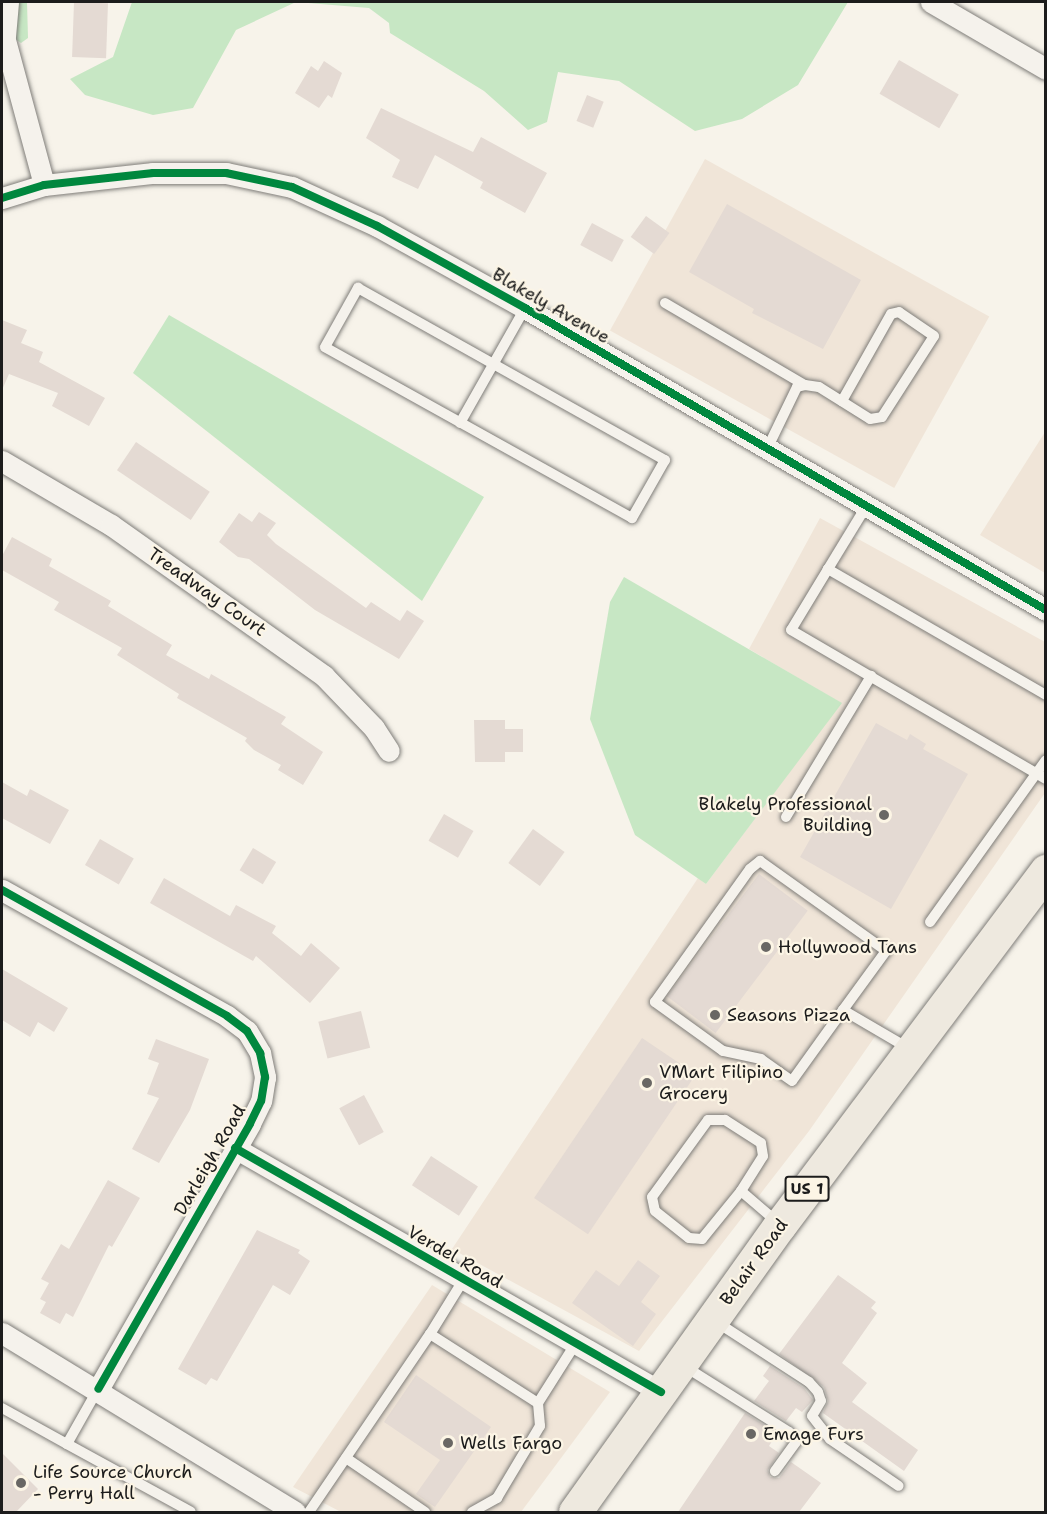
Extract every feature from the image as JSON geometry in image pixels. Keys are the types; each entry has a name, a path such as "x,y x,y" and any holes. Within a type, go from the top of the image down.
{"highway":[{"name":"Belair Road","path":"575,1512 780,1225 1046,871"}],"street":[{"path":"8,2 5,40 44,185"},
{"path":"931,2 1046,69"},
{"name":"Blakely Avenue","path":"2,198 44,185 153,173 226,173 292,187 377,226 525,308 1046,610"},
{"name":"Treadway Court","path":"2,461 111,525 324,676 374,728 389,751"},
{"name":"Darleigh Road","path":"2,890 226,1016 247,1031 260,1053 265,1077 261,1101 98,1389"},
{"name":"Verdel Road","path":"235,1148 661,1392"},
{"path":"2,1333 98,1389 295,1512"}],"lane":[{"path":"358,288 665,460 632,518 460,423 325,346 358,288"},
{"path":"665,303 805,385"},
{"path":"460,423 525,308"},
{"path":"768,447 797,387 805,385 819,387 870,419 882,417 933,336 899,312 891,314 842,401"},
{"path":"867,505 791,630 1041,777"},
{"path":"828,569 1046,695"},
{"path":"786,817 871,675"},
{"path":"930,922 1041,777 1046,760"},
{"path":"760,861 886,951 843,1010 792,1081 761,1059 723,1051 655,1002 750,869 760,861"},
{"path":"843,1010 911,1050"},
{"path":"708,1120 725,1120 761,1143 763,1156 741,1191 702,1239 688,1238 655,1210 652,1197 708,1120"},
{"path":"741,1191 780,1225"},
{"path":"309,1512 430,1334 464,1279"},
{"path":"713,1319 809,1382 821,1401 812,1416 830,1439 899,1486"},
{"path":"430,1334 538,1403"},
{"path":"472,1512 497,1498 540,1426 538,1403 576,1343"},
{"path":"681,1364 789,1432 796,1442 775,1471"},
{"path":"67,1444 98,1389"},
{"path":"2,1408 191,1512"},
{"path":"346,1458 425,1512"}],"shaded area":[{"path":"705,159 989,317 894,488 610,330"},
{"path":"1045,432 1045,573 980,535"},
{"path":"820,518 1045,642 1045,793 809,1131 639,1351 452,1249 698,878 706,884 841,703 749,649"},
{"path":"432,1285 610,1392 521,1512 341,1512 293,1487"}],"green space":[{"path":"2,2 27,2 28,38 21,43 2,30"},
{"path":"132,2 296,2 236,30 193,108 153,115 85,95 70,79 113,57"},
{"path":"296,2 848,2 798,85 742,119 695,131 619,81 558,72 547,122 528,130 484,91 390,33 389,23 369,8"},
{"path":"169,315 484,497 422,601 133,373"},
{"path":"624,577 842,703 706,884 635,835 590,719 610,602"}],"building":[{"path":"74,2 108,3 106,58 72,57"},
{"path":"899,60 959,95 939,128 880,94"},
{"path":"324,61 342,73 332,98 328,95 319,108 295,93 311,66 318,71"},
{"path":"587,95 604,102 593,128 577,121"},
{"path":"381,108 473,152 481,137 547,173 525,213 480,188 483,182 435,155 418,189 392,177 400,160 366,138"},
{"path":"727,204 861,280 823,349 752,313 754,309 689,272"},
{"path":"646,216 669,233 654,254 631,237"},
{"path":"592,223 624,240 612,262 580,245"},
{"path":"2,320 27,330 21,343 43,352 39,362 105,398 89,426 52,406 58,393 9,374 2,390"},
{"path":"136,442 210,492 191,520 117,470"},
{"path":"259,512 276,523 267,535 276,544 366,608 371,602 400,621 407,610 424,621 399,659 315,610 249,559 238,557 219,542 239,513 252,522"},
{"path":"12,537 52,559 49,566 111,601 108,606 172,645 166,655 209,679 211,674 286,717 281,724 323,752 303,785 278,770 281,765 254,750 245,741 247,738 177,698 179,694 117,655 122,648 54,610 59,602 2,570 2,556"},
{"path":"474,720 505,720 505,729 523,729 523,752 505,752 505,762 475,762"},
{"name":"Blakely Professional Building","path":"876,723 907,740 910,734 926,744 923,749 968,774 891,909 800,857"},
{"path":"2,782 27,796 30,789 69,810 50,844 2,818"},
{"path":"444,814 473,831 458,858 428,841"},
{"path":"533,829 565,852 540,886 508,863"},
{"path":"100,839 134,858 119,884 85,865"},
{"path":"253,848 276,862 263,884 240,870"},
{"path":"759,874 808,911 716,1033 667,996"},
{"path":"164,878 230,916 236,905 276,926 272,933 301,956 311,943 340,968 310,1003 256,956 253,961 150,903"},
{"path":"2,969 68,1008 54,1032 38,1022 30,1037 2,1020"},
{"path":"361,1011 370,1048 328,1059 318,1022"},
{"path":"642,1038 696,1074 588,1234 534,1198"},
{"path":"156,1039 209,1059 190,1110 159,1163 132,1149 159,1098 147,1094 159,1063 148,1059"},
{"path":"364,1095 384,1132 359,1145 339,1108"},
{"path":"431,1156 478,1186 459,1216 412,1185"},
{"path":"108,1180 140,1198 112,1247 109,1245 73,1317 66,1313 60,1324 40,1313 46,1302 40,1299 49,1283 41,1279 61,1244 69,1249"},
{"path":"257,1230 300,1250 298,1253 310,1261 290,1295 273,1285 217,1381 211,1378 206,1385 178,1369"},
{"path":"638,1260 660,1276 641,1302 656,1314 633,1346 572,1303 596,1270 619,1286"},
{"path":"838,1275 876,1302 871,1308 877,1313 842,1363 867,1383 852,1402 918,1450 904,1471 823,1413 828,1401 824,1387 779,1354"},
{"path":"770,1366 804,1388 813,1400 802,1412 796,1408 786,1421 754,1401 769,1381 763,1376"},
{"name":"Wells Fargo","path":"416,1375 491,1427 435,1507 416,1494 440,1460 384,1422"},
{"path":"745,1413 777,1433 769,1446 779,1453 768,1470 770,1477 779,1478 791,1462 821,1483 799,1512 678,1512"},
{"name":"Life Source Church - Perry Hall","path":"2,1453 38,1489 16,1512 2,1512"}],"cycle path":[{"path":"2,198 44,185 153,173 226,173 292,187 377,226 525,308 1046,610"},
{"path":"2,890 227,1016 247,1031 260,1053 265,1077 261,1101 250,1124 98,1389"},
{"path":"235,1148 661,1392"}],"place":[{"name":"Blakely Professional Building","path":"884,815"},
{"name":"Hollywood Tans","path":"766,947"},
{"name":"Seasons Pizza","path":"715,1015"},
{"name":"VMart Filipino Grocery","path":"647,1083"},
{"name":"Emage Furs","path":"751,1434"},
{"name":"Wells Fargo","path":"448,1443"},
{"name":"Life Source Church - Perry Hall","path":"21,1483"}]}
